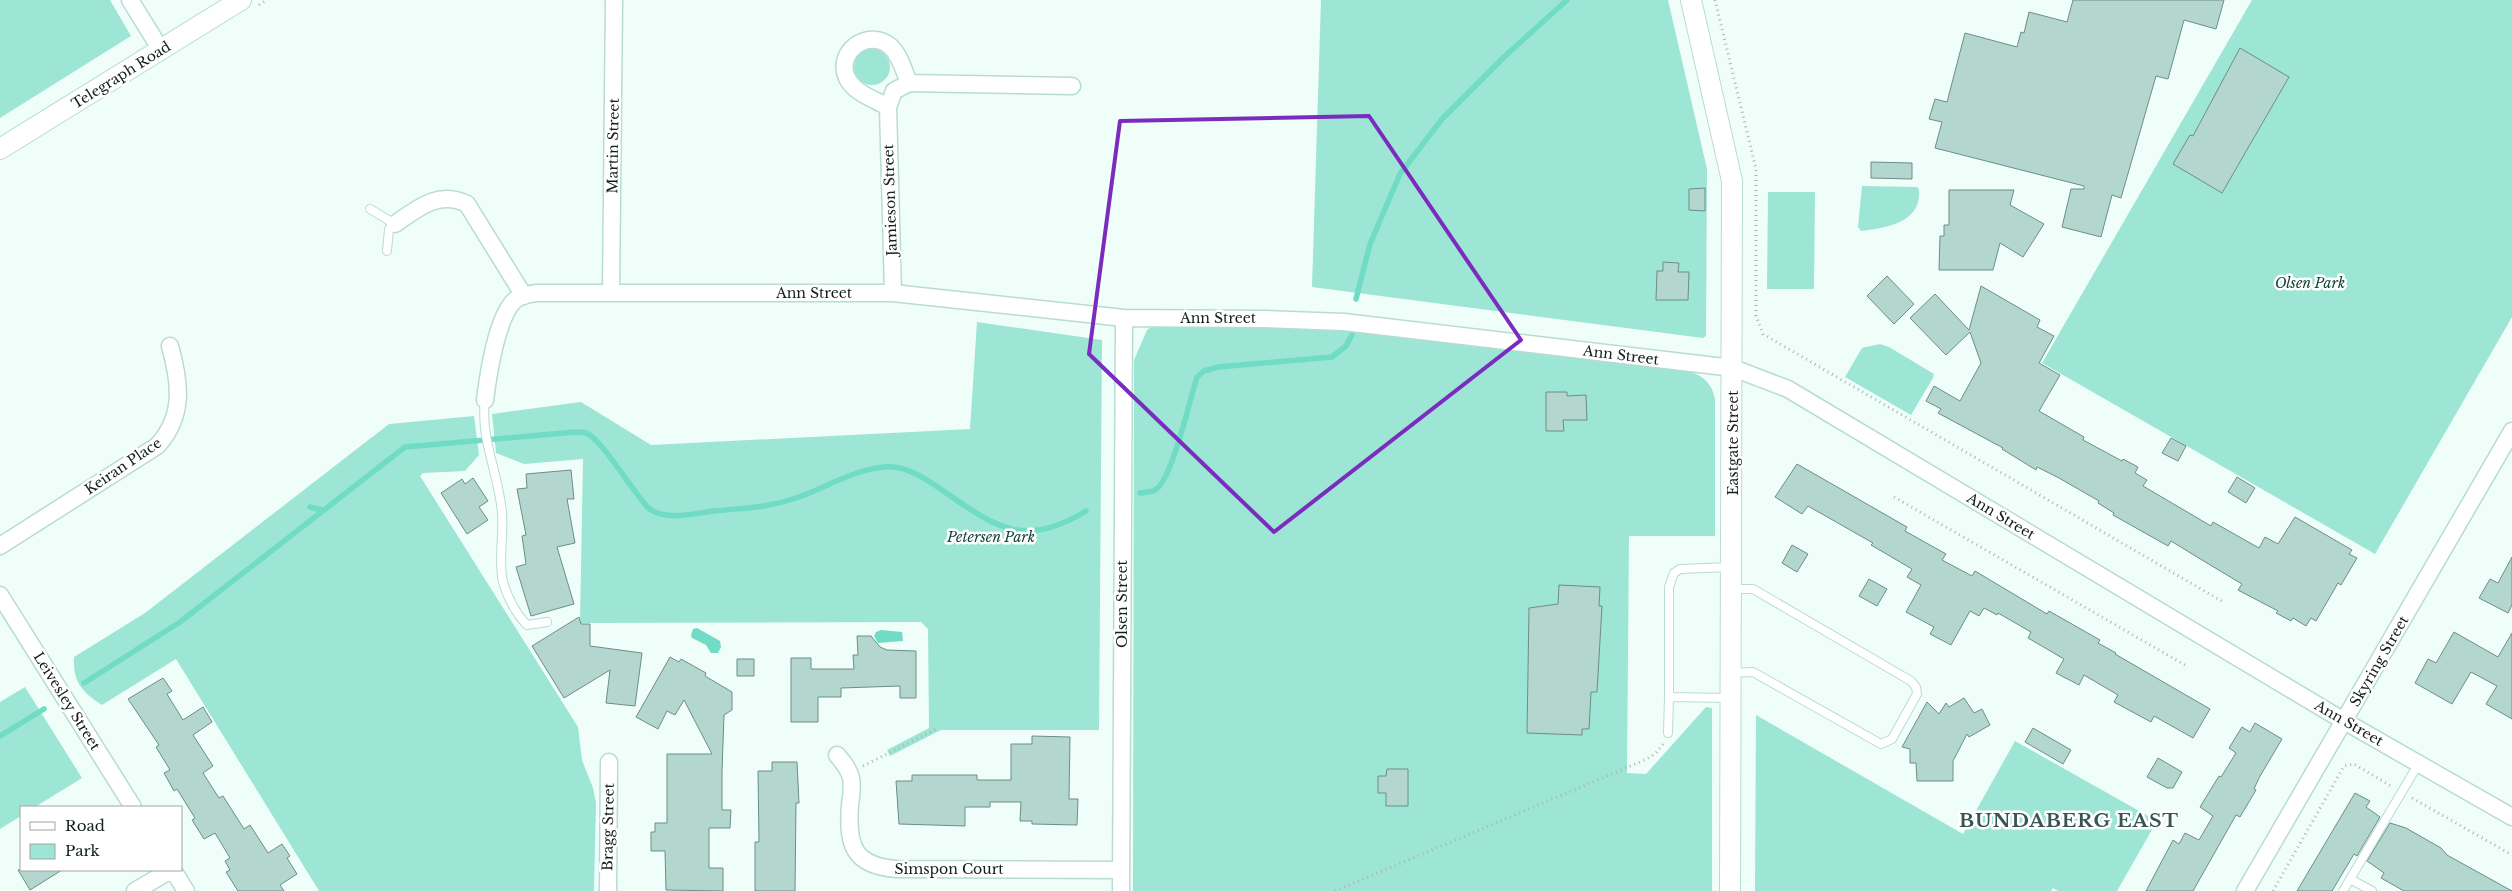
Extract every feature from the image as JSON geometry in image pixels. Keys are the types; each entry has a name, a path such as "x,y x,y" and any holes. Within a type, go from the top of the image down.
{"street":[{"path":"130,0 161,50"},
{"name":"Telegraph Road","path":"0,149 242,0"},
{"name":"Martin Street","path":"612,292 614,0"},
{"name":"Eastgate Street","path":"1691,0 1732,181 1733,368 1730,891"},
{"path":"909,84 894,51 888,45 872,40 856,45 846,60 848,78 859,91 888,107 894,91 904,84 1072,86"},
{"name":"Jamieson Street","path":"888,107 893,293"},
{"path":"395,224 433,200 452,198 467,204 524,296 516,300 505,316 490,364 485,400"},
{"name":"Ann Street","path":"524,296 537,293 612,292 893,293 1124,318 1265,318 1344,322 1733,368 1788,389 2344,721 2512,817"},
{"name":"Olsen Street","path":"1120,891 1124,318"},
{"name":"Keiran Place","path":"0,546 157,446 166,436 178,408 179,392 178,376 170,346"},
{"name":"Skyring Street","path":"2245,891 2512,431"},
{"name":"Leivesley Street","path":"0,595 132,806"},
{"path":"837,755 850,773"},
{"name":"Bragg Street","path":"608,891 609,762"},
{"name":"Simspon Court","path":"850,773 852,785 849,821 851,843 862,858 870,864 897,869 1120,870"},
{"path":"135,891 170,871"},
{"path":"173,871 186,891"}],"lane":[{"path":"370,210 395,224 389,229 387,251"},
{"path":"485,400 488,453 502,512 502,571 504,585 511,604 527,625 533,626 547,622"},
{"path":"1668,733 1671,579 1680,569 1689,567 1732,567"},
{"path":"1731,673 1752,672 1880,744 1892,739 1917,694 1916,687 1911,682 1753,589 1732,589"},
{"path":"1668,697 1731,698"},
{"path":"2343,891 2419,763"},
{"path":"2350,878 2372,891"}],"path":[{"path":"1715,0 1756,169 1756,316 1763,334 2225,603"},
{"path":"1894,497 2185,665"},
{"path":"850,773 936,728"},
{"path":"1335,891 1647,759 1661,748 1668,733"}],"highlighted area":[{"path":"1369,116 1521,340 1274,532 1089,354 1120,121"}],"green space":[{"path":"0,0 110,0 131,36 0,118"},
{"path":"1321,0 1668,0 1707,169 1706,336 1703,338 1312,287"},
{"name":"Olsen Park","path":"2252,0 2512,0 2512,317 2375,554 2042,363"},
{"path":"872,49 879,50 885,54 889,60 889,74 885,80 879,84 872,85 865,84 859,80 855,74 854,67 855,60 859,54 865,50"},
{"path":"1862,186 1917,187 1919,190 1918,201 1915,209 1901,221 1881,228 1861,231 1858,227"},
{"path":"1768,192 1815,192 1814,289 1767,289"},
{"name":"Petersen Park","path":"977,322 1102,340 1099,730 941,730 890,756 887,750 929,728 928,629 921,622 580,623 583,459 524,464 496,453 492,414 581,402 651,445 970,429"},
{"path":"1218,325 1327,329 1368,333 1689,371 1699,375 1709,384 1715,399 1715,536 1629,536 1627,773 1646,774 1706,707 1712,708 1712,891 1133,891 1134,360 1147,330 1151,327"},
{"path":"1880,344 1889,347 1934,374 1911,415 1845,377 1862,348"},
{"path":"474,416 479,455 465,471 423,473 420,476 578,727 582,760 593,788 596,803 594,891 319,891 176,659 102,705 80,685 75,673 74,657 145,613 389,424"},
{"path":"25,687 82,778 37,806 20,806 20,817 0,829 0,702"},
{"path":"1756,715 1963,834 2015,741 2157,821 2117,891 2058,891 2053,888 2051,891 1755,891"}],"shaded area":[{"path":"697,628 720,641 721,647 718,653 711,653 706,645 692,638 693,629"},
{"path":"881,630 902,632 903,641 878,643 874,636 876,632"}],"building":[{"path":"2073,0 2224,0 2216,29 2184,20 2168,79 2156,76 2121,198 2112,195 2101,237 2062,227 2071,189 2084,189 2084,186 1935,148 1942,122 1929,119 1935,99 1947,102 1965,33 2017,47 2021,32 2024,33 2029,12 2067,22"},
{"path":"2240,48 2289,77 2222,193 2173,164 2190,135 2193,136"},
{"path":"1871,162 1912,163 1912,179 1871,178"},
{"path":"1705,188 1705,211 1689,210 1689,189"},
{"path":"1949,190 2014,190 2010,205 2044,224 2023,257 2000,243 1993,270 1939,270 1940,236 1944,236 1944,225 1949,225"},
{"path":"1663,262 1679,263 1678,272 1689,272 1688,300 1656,300 1657,271 1663,271"},
{"path":"1887,276 1914,304 1894,324 1867,296"},
{"path":"1981,286 2040,320 2037,327 2054,336 2039,363 2060,375 2039,411 2084,437 2083,440 2122,461 2123,459 2138,467 2135,473 2147,480 2143,486 2211,526 2213,522 2259,548 2265,537 2278,544 2295,517 2352,550 2349,554 2357,558 2341,585 2338,583 2316,621 2311,618 2306,626 2293,618 2291,621 2276,613 2278,611 2238,590 2242,584 2171,541 2168,546 2113,515 2114,513 2098,503 2099,501 2037,467 2036,470 2003,448 1938,413 1941,409 1926,401 1934,386 1960,401 1981,363 1970,332 1946,355 1910,318 1935,294 1969,330"},
{"path":"1546,392 1567,392 1567,396 1586,395 1587,420 1563,420 1564,431 1546,431"},
{"path":"2171,438 2186,446 2178,461 2162,453"},
{"path":"1797,464 1907,527 1905,531 1946,554 1942,560 1972,576 1975,571 2047,614 2049,611 2100,640 2098,643 2115,654 2210,709 2193,738 2154,716 2151,722 2114,702 2118,695 2084,675 2079,685 2056,673 2064,659 2028,638 2031,632 1998,613 1997,615 1984,608 1979,616 1970,611 1951,645 1930,634 1934,627 1906,612 1921,585 1907,577 1912,569 1871,545 1873,543 1808,506 1802,514 1775,497"},
{"path":"571,470 574,499 567,499 575,543 557,547 574,604 531,616 516,567 526,564 522,536 526,535 517,489 527,488 526,474"},
{"path":"2237,477 2255,488 2246,503 2228,492"},
{"path":"473,478 488,501 479,507 488,520 467,534 441,493 462,479 465,484"},
{"path":"1792,545 1808,554 1797,572 1782,563"},
{"path":"2512,557 2512,605 2508,613 2479,598 2490,579 2498,583"},
{"path":"1869,579 1887,589 1877,606 1859,596"},
{"path":"1559,585 1600,587 1599,606 1602,606 1597,692 1591,692 1589,729 1582,729 1582,735 1527,733 1529,608 1558,604"},
{"path":"579,617 581,624 590,624 590,646 642,653 635,706 606,703 610,670 564,698 532,646"},
{"path":"2454,632 2498,657 2512,633 2512,719 2486,704 2497,686 2471,672 2452,704 2415,683 2428,659 2436,663"},
{"path":"857,636 871,636 880,647 887,650 916,651 916,698 900,698 900,686 841,688 841,697 818,697 818,722 791,722 791,658 811,658 811,669 854,669 853,655 858,655"},
{"path":"670,657 679,662 681,659 706,673 705,676 732,692 732,710 724,715 722,772 722,810 731,810 730,828 709,828 709,868 723,868 723,891 666,890 665,851 651,851 651,832 655,832 655,823 667,823 667,754 712,754 684,700 675,715 667,711 658,729 636,717"},
{"path":"737,659 754,659 754,676 737,676"},
{"path":"163,678 172,691 167,694 183,720 203,707 212,722 193,735 213,766 203,773 219,798 223,796 244,829 250,825 268,853 282,844 290,856 287,858 297,874 280,885 284,891 238,891 226,872 230,870 225,861 230,858 215,833 204,839 192,820 195,818 177,789 174,791 164,773 170,770 156,747 159,745 128,699"},
{"path":"1964,698 1974,713 1982,709 1990,725 1969,737 1967,734 1953,761 1953,781 1917,781 1916,763 1910,763 1910,749 1902,747 1927,702 1939,714 1946,703 1949,707"},
{"path":"2255,723 2282,739 2259,778 2254,789 2256,790 2240,817 2236,815 2193,891 2146,891 2173,840 2179,844 2185,833 2199,840 2213,816 2200,807 2236,753 2229,748 2242,727 2250,732"},
{"path":"2033,728 2071,750 2063,764 2025,742"},
{"path":"1032,736 1070,737 1069,799 1078,799 1077,825 1032,824 1032,821 1020,821 1021,802 990,802 990,807 965,807 965,826 899,824 896,781 912,781 912,775 977,775 977,780 1011,780 1011,744 1032,744"},
{"path":"2158,758 2182,772 2173,788 2167,788 2147,777"},
{"path":"772,762 797,762 799,803 796,803 795,891 755,891 755,842 759,842 758,771 772,771"},
{"path":"1387,769 1408,769 1408,806 1386,806 1386,793 1378,793 1378,776 1386,776"},
{"path":"2355,793 2370,801 2366,807 2380,817 2357,856 2354,854 2332,891 2297,891"},
{"path":"2390,823 2406,828 2441,848 2447,855 2512,891 2404,891 2381,878 2384,873 2367,861"},
{"path":"18,870 60,871 30,890"}],"waterway":[{"path":"1356,299 1370,244 1400,174 1442,119 1504,57 1567,0"},
{"path":"1140,493 1155,490 1168,471 1180,438 1197,377 1204,371 1218,367 1332,357 1346,346 1352,335"},
{"path":"84,683 180,622 405,447 575,432 586,433 592,436 606,452 648,508 658,513 674,516 775,504 807,494 861,472 884,467 910,471 988,520 1022,531 1041,530 1062,523 1086,511"},
{"path":"310,507 322,510"},
{"path":"0,736 44,709"}],"district":[{"name":"BUNDABERG EAST","path":"2069,820"}]}
